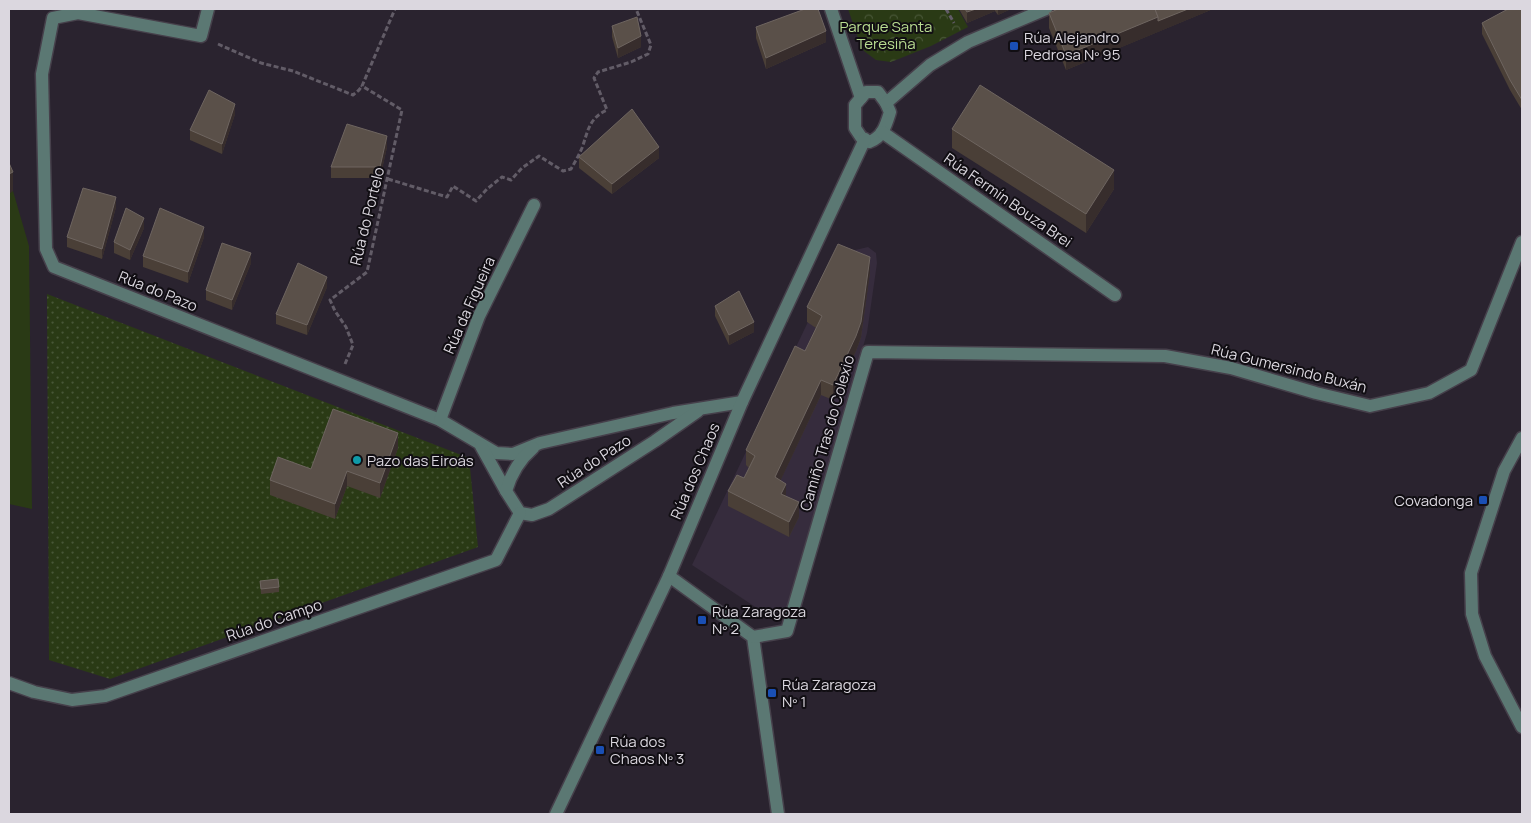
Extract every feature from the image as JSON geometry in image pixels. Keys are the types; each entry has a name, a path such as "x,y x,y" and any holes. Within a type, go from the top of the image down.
{"street":[{"path":"201,36 208,9"},
{"path":"831,9 861,98"},
{"path":"886,103 930,65 968,42 1046,9"},
{"name":"Rúa do Pazo","path":"201,36 78,13 53,18 42,74 46,249 54,267 440,420 496,453 513,454 540,443 674,413 742,402"},
{"path":"866,92 878,92 886,103 890,112 882,132 876,140 869,142 864,140 855,128 855,105 866,92"},
{"name":"Rúa Fermín Bouza Brei","path":"882,132 1115,295"},
{"name":"Rúa dos Chaos","path":"556,814 668,576 742,402 864,140"},
{"name":"Rúa da Figueira","path":"440,420 479,316 534,205"},
{"name":"Rúa Gumersindo Buxán","path":"1165,356 1231,368 1316,393 1370,406 1429,393 1471,370 1522,242"},
{"name":"Camiño Tras do Colexio","path":"753,637 787,631 868,352 1165,356"},
{"name":"Rúa do Pazo","path":"520,512 532,515 549,509 655,441 702,408"},
{"path":"1522,438 1504,471 1471,573 1472,614 1485,656 1522,727"},
{"path":"480,443 506,491 520,512"},
{"name":"Rúa do Pazo","path":"506,491 509,480 522,457 540,443"},
{"name":"Rúa do Campo","path":"9,683 34,692 72,700 105,696 496,560 520,512"},
{"path":"668,576 753,637 778,814"}],"path":[{"path":"201,36 261,63 293,71 353,95 362,86 395,9"},
{"path":"388,179 447,197 453,186 476,201 502,177 512,180 522,168 539,156 563,171 571,169 582,148 588,127 598,114 607,110 594,78 598,72 631,62 648,54 651,45 636,9"},
{"path":"946,9 954,23"},
{"name":"Rúa do Portelo","path":"338,380 353,345 346,327 330,300 367,272 402,110 362,86"}],"shaded area":[{"path":"868,247 876,253 877,263 867,333 786,613 778,622 692,565 838,259 851,251"}],"green space":[{"name":"Parque Santa Teresiña","path":"848,9 958,9 968,27 931,46 891,62 876,60 864,51"},
{"path":"9,182 29,246 32,509 9,504"},
{"path":"47,294 469,458 478,547 110,679 49,660"}],"building":[{"path":"805,9 818,9 826,31 766,58 756,27"},
{"path":"965,9 976,9 967,12"},
{"path":"1058,9 1155,9 1158,17 1066,55 1049,13"},
{"path":"1155,9 1188,9 1158,21"},
{"path":"1508,9 1522,9 1522,100 1482,23"},
{"path":"637,17 641,36 618,48 612,26"},
{"path":"980,85 1114,170 1086,214 952,129"},
{"path":"209,90 235,104 222,144 190,130"},
{"path":"632,109 659,147 612,184 579,157"},
{"path":"347,124 387,136 380,167 331,167"},
{"path":"9,163 13,172 9,174"},
{"path":"83,188 116,197 102,249 67,237"},
{"path":"126,208 144,218 130,250 114,242"},
{"path":"160,208 204,227 188,272 143,256"},
{"path":"222,243 251,253 232,300 206,290"},
{"path":"838,244 870,257 861,322 833,385 821,380 775,477 786,484 781,494 799,502 789,522 728,491 737,475 744,478 755,456 746,450 795,346 805,351 822,316 807,307"},
{"path":"298,263 327,277 307,325 276,314"},
{"path":"739,291 754,322 729,335 715,306"},
{"name":"Pazo das Eiroás","path":"333,409 398,433 380,483 347,471 335,504 270,480 278,457 311,469"},
{"path":"278,579 279,587 261,589 260,581"}],"place":[{"name":"Rúa Alejandro Pedrosa Nº 95","path":"1014,46"},
{"name":"Pazo das Eiroás","path":"357,460"},
{"name":"Covadonga","path":"1483,500"},
{"name":"Rúa Zaragoza Nº 2","path":"702,620"},
{"name":"Rúa Zaragoza Nº 1","path":"772,693"},
{"name":"Rúa dos Chaos Nº 3","path":"600,750"}]}
